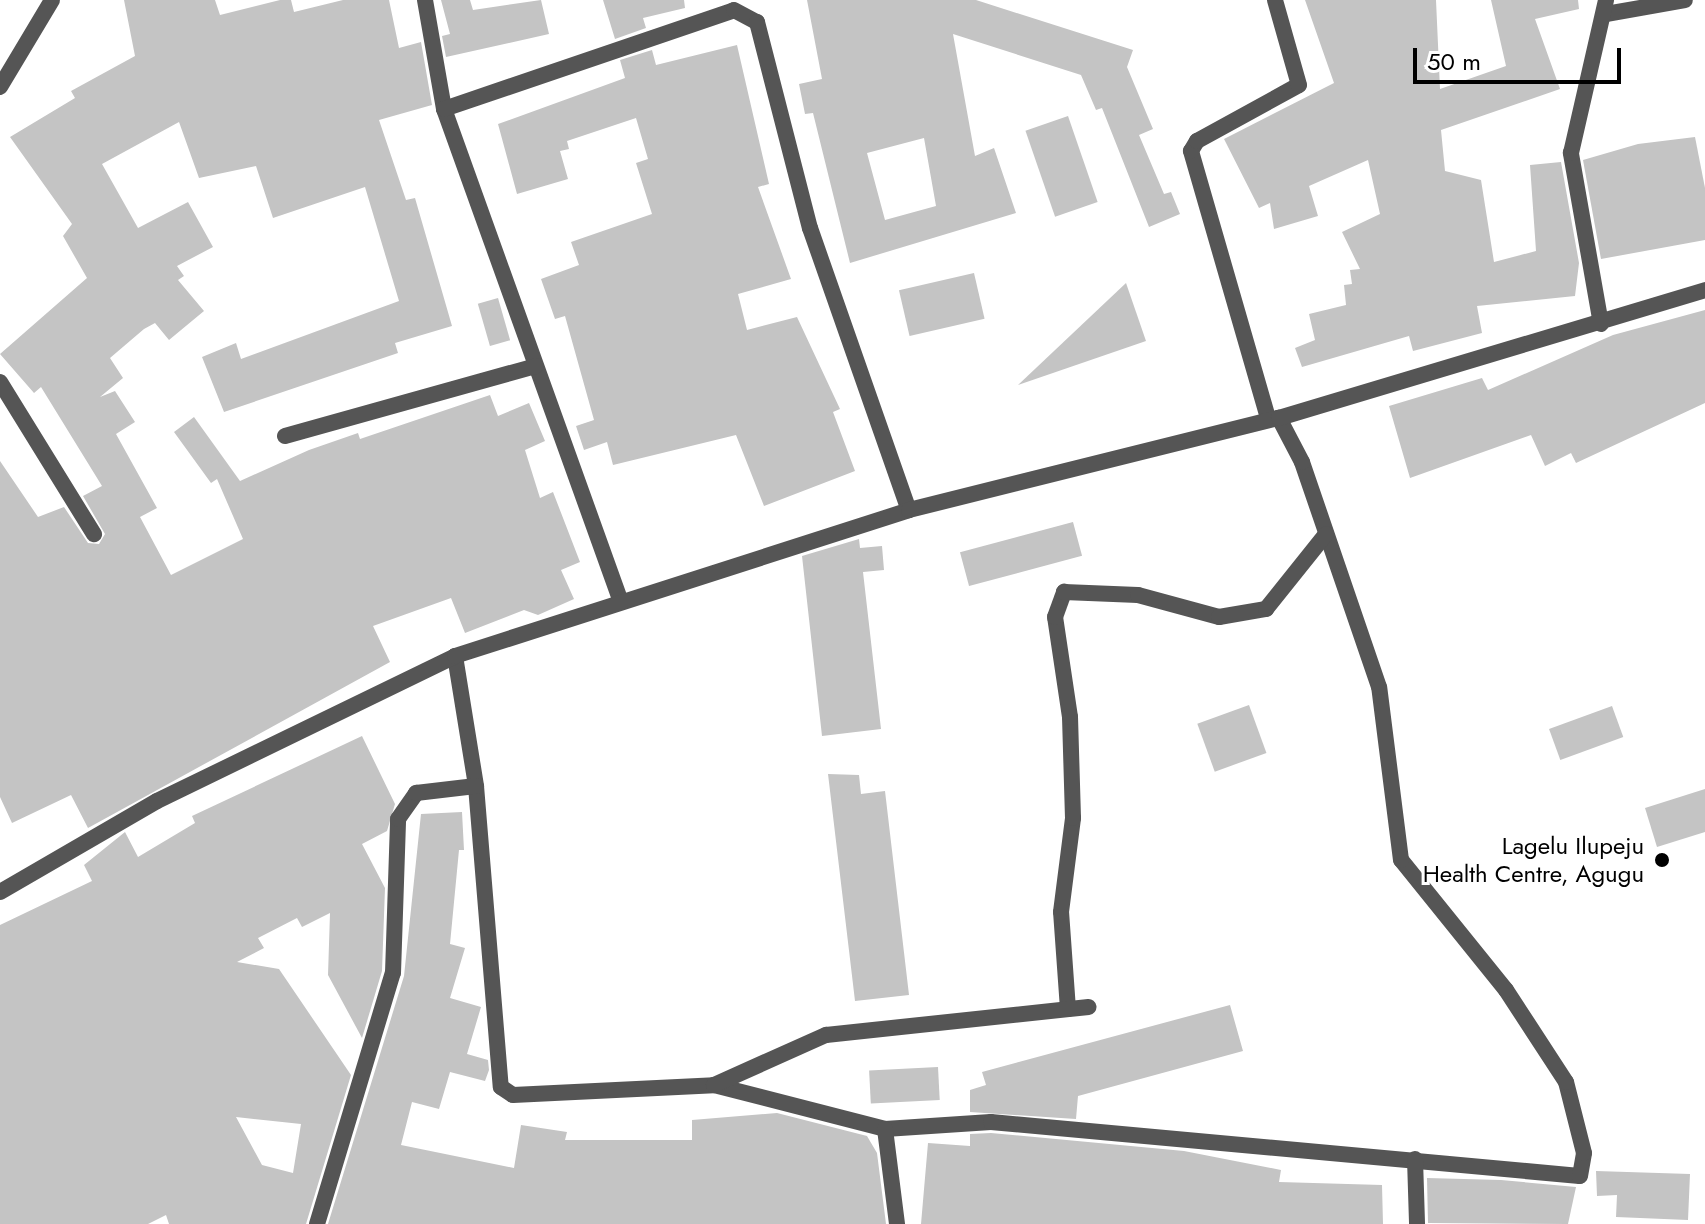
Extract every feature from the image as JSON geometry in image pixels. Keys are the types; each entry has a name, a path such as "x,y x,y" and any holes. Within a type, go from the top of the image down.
{"street":[{"path":"0,87 52,0"},
{"path":"425,0 444,109 621,602"},
{"path":"455,656 476,786 501,1087 536,1098 714,1085 885,1129 991,1122 1580,1176 1584,1153 1566,1082 1506,990 1401,860 1379,687 1326,534 1273,418 1191,151 1197,141 1299,85 1275,0"},
{"path":"1601,324 1571,153 1606,7 1685,0"},
{"path":"444,109 734,10 757,22 810,228 909,510"},
{"path":"0,892 170,794 455,656 909,510 1273,418 1601,324 1705,290"},
{"path":"285,436 535,366"},
{"path":"0,382 94,534"},
{"path":"1068,1009 1061,912 1073,818 1070,717 1055,617 1064,592 1138,595 1219,617 1266,609 1326,534"},
{"path":"317,1224 393,973 398,819 416,793 476,786"},
{"path":"714,1085 826,1035 1089,1007"},
{"path":"885,1129 897,1224"},
{"path":"1415,1159 1417,1224"}],"building":[{"path":"124,0 215,0 220,15 280,0 291,0 294,12 343,0 389,0 399,48 421,42 432,105 379,120 406,200 415,198 452,326 395,343 398,353 224,412 202,357 236,343 241,359 399,301 365,187 273,218 256,166 199,178 179,122 102,164 138,228 188,202 213,247 177,266 184,276 178,280 204,311 169,340 155,323 144,329 110,358 123,378 100,397 115,391 135,422 116,434 157,508 140,517 171,575 243,539 217,479 211,483 174,432 194,417 240,481 309,450 358,433 360,439 490,395 498,416 529,403 545,441 525,450 540,498 553,492 580,562 561,570 574,599 538,615 524,610 465,633 451,598 373,626 390,662 88,828 71,795 12,823 0,797 0,461 38,517 64,507 88,543 99,544 105,534 83,496 102,486 41,387 34,393 0,354 87,278 63,236 72,224 10,137 75,98 71,91 135,56"},
{"path":"441,0 470,0 473,10 541,0 549,34 446,57 442,36 450,34"},
{"path":"603,0 684,0 685,8 643,18 646,28 615,39"},
{"path":"807,0 976,0 1133,50 1127,67 1153,129 1139,135 1164,194 1171,192 1180,214 1149,227 1102,108 1096,110 1081,75 953,34 975,156 994,148 1016,213 850,263 813,113 805,114 799,84 822,79","holes":["924,138 936,206 885,220 867,153"]},
{"path":"1305,0 1436,0 1440,89 1506,66 1491,0 1578,0 1579,9 1535,19 1560,89 1441,130 1445,171 1481,180 1494,262 1536,251 1530,165 1561,162 1579,263 1575,296 1477,306 1482,333 1413,351 1409,336 1302,367 1295,348 1315,340 1309,314 1346,305 1344,285 1352,284 1350,270 1360,269 1342,232 1380,214 1368,160 1309,186 1318,216 1274,229 1270,203 1259,208 1224,139 1334,83"},
{"path":"737,45 769,184 758,187 791,279 738,294 747,330 797,317 840,409 833,412 855,471 764,506 736,435 613,465 607,442 584,450 576,426 594,420 565,316 555,319 541,279 579,265 571,242 652,214 636,163 648,159 636,118 567,141 569,149 560,151 568,179 517,194 498,124 625,78 620,60 652,50 656,65"},
{"path":"1068,116 1098,202 1055,217 1025,131"},
{"path":"1695,137 1705,188 1705,240 1601,259 1583,160 1638,144"},
{"path":"974,273 985,319 910,336 899,290"},
{"path":"1126,283 1146,341 1018,385"},
{"path":"498,298 510,340 490,346 478,304"},
{"path":"1705,310 1705,403 1576,463 1571,453 1545,466 1531,435 1410,478 1389,406 1482,378 1488,390 1613,335"},
{"path":"1073,522 1082,556 969,586 960,552"},
{"path":"859,539 860,548 882,546 884,570 863,572 881,729 822,736 802,556"},
{"path":"1249,705 1266,753 1215,772 1197,724"},
{"path":"1612,706 1623,737 1560,760 1549,729"},
{"path":"362,736 395,804 387,831 362,844 385,888 382,971 362,1038 328,975 330,913 302,927 297,918 258,938 264,948 237,962 279,969 351,1075 306,1224 169,1224 166,1215 148,1224 0,1224 0,925 92,881 84,865 125,832 138,857 195,823 192,816","holes":["236,1117 301,1124 293,1173 262,1165"]},
{"path":"828,774 859,775 861,794 885,791 909,995 855,1001"},
{"path":"1705,789 1705,832 1657,847 1645,808"},
{"path":"462,812 464,850 459,850 450,944 465,948 450,998 481,1007 467,1054 488,1060 489,1070 485,1081 450,1072 439,1109 412,1102 401,1145 514,1168 521,1125 567,1132 565,1140 692,1140 692,1120 777,1113 867,1136 877,1153 886,1224 328,1224 404,976 421,814"},
{"path":"1230,1005 1243,1051 1078,1096 1076,1119 970,1112 970,1090 986,1085 982,1072"},
{"path":"938,1067 940,1100 871,1104 869,1071"},
{"path":"991,1133 1184,1151 1281,1170 1279,1182 1382,1185 1383,1224 921,1224 928,1143 970,1146 970,1134"},
{"path":"1596,1171 1690,1174 1688,1220 1616,1217 1617,1195 1597,1196"},
{"path":"1427,1178 1501,1180 1576,1187 1568,1224 1428,1223"}],"place":[{"name":"Lagelu Ilupeju Health Centre, Agugu","path":"1662,860"}]}
